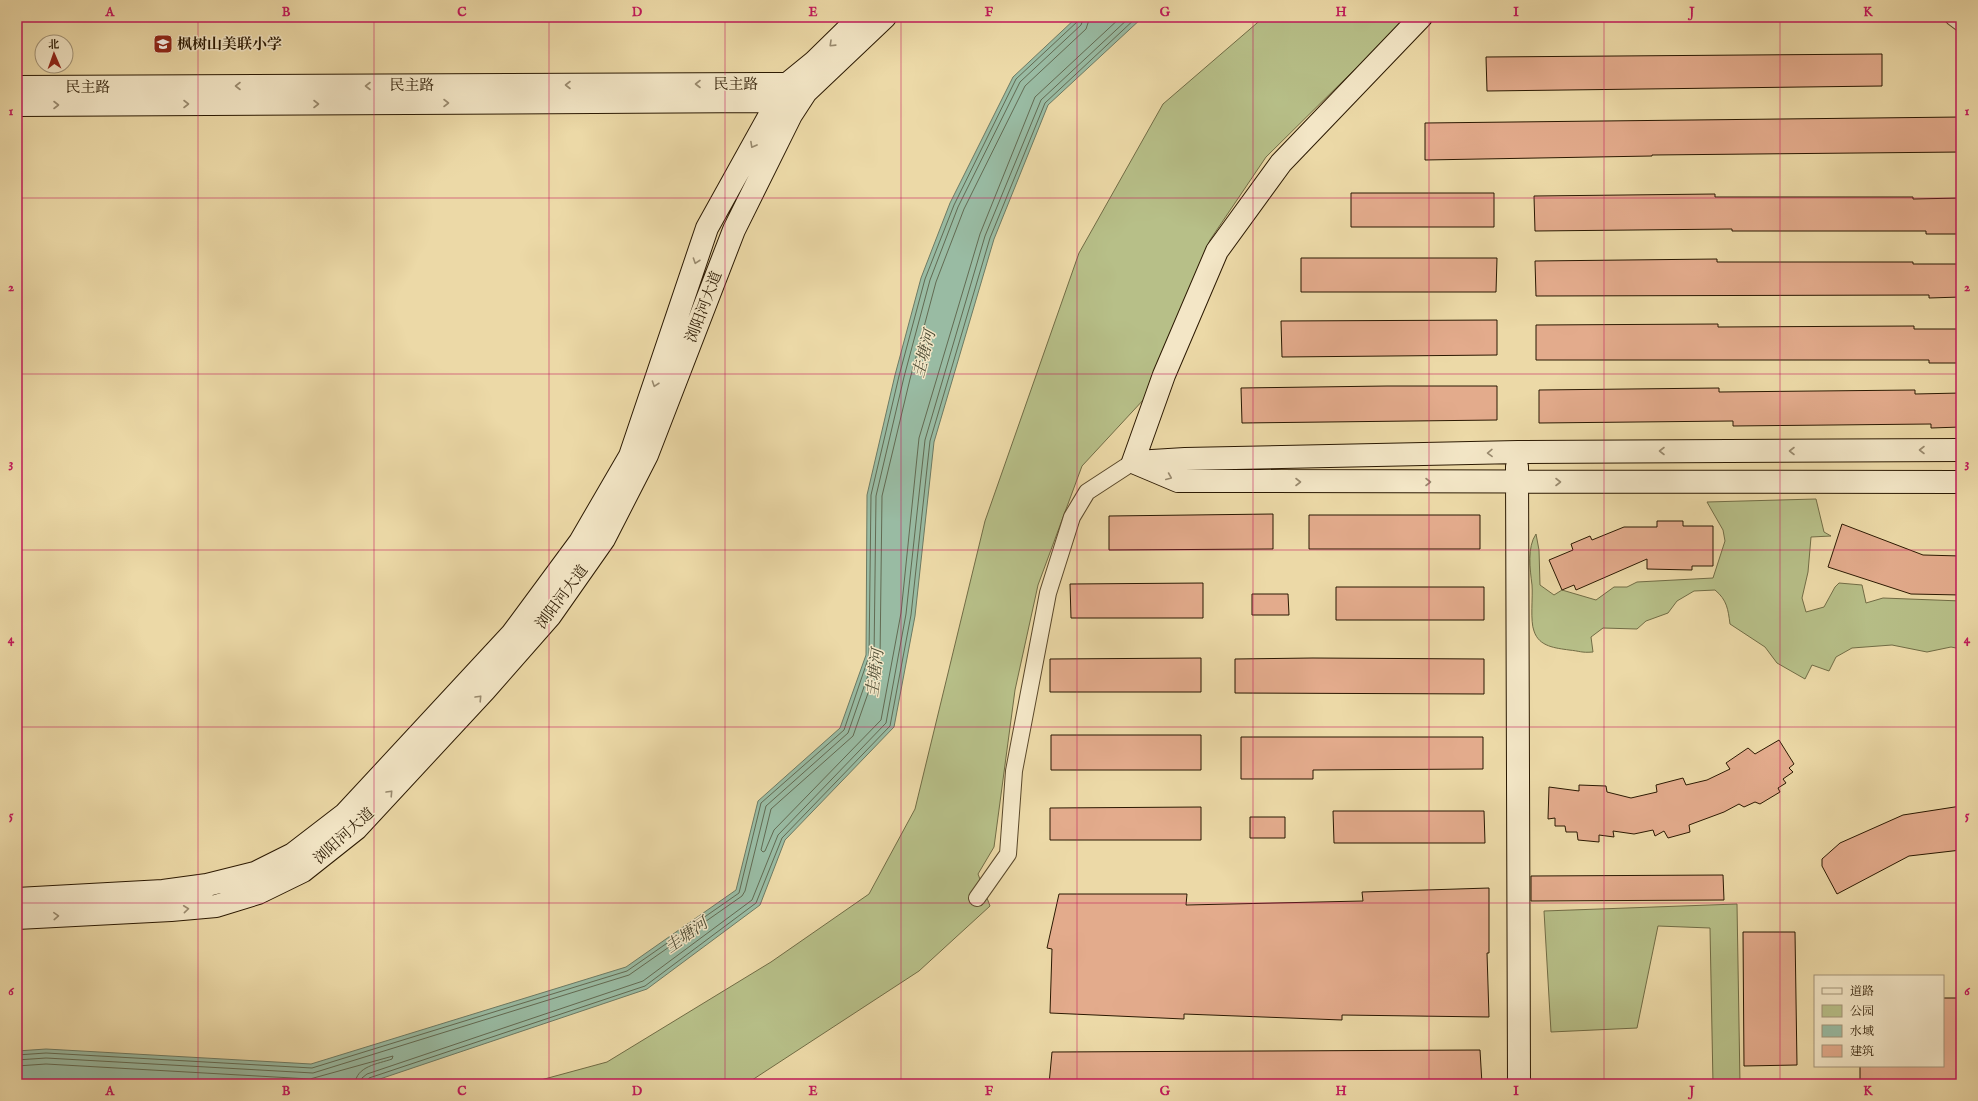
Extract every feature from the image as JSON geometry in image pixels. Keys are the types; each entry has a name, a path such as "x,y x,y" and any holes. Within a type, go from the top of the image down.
{"street":[{"name":"浏阳河大道","path":"17,899 163,891 207,885 254,873 294,854 345,814 512,634 580,542 630,456 707,228 814,62 860,17"},
{"name":"浏阳河大道","path":"17,918 171,910 216,906 258,893 303,871 356,829 486,690 550,616 604,540 647,455 734,230 790,98 885,17"},
{"path":"1133,462 1164,375 1217,251 1281,163 1421,17"},
{"path":"1953,17 1961,23"},
{"name":"民主路","path":"17,87 790,98"},
{"name":"民主路","path":"17,105 790,98"},
{"path":"977,898 1008,854 1014,771 1048,593 1072,517 1087,492 1133,462 1192,458 1518,452 1961,450"},
{"path":"1518,452 1519,1084"},
{"path":"1133,462 1178,481 1961,482"}],"green space":[{"path":"1264,17 1412,17 1349,75 1266,157 1210,240 1145,398 1082,466 1038,585 1015,690 994,847 978,874 990,906 919,971 746,1084 526,1084 607,1062 771,962 869,894 915,809 985,521 1079,253 1163,104"},
{"path":"1816,499 1824,532 1831,536 1811,537 1808,572 1802,598 1806,612 1824,607 1835,587 1839,583 1862,585 1866,603 1883,598 1961,601 1961,649 1951,647 1927,652 1892,645 1852,648 1836,657 1829,671 1812,665 1805,679 1777,663 1765,647 1730,624 1726,605 1722,597 1715,590 1694,591 1677,601 1668,613 1646,621 1637,629 1603,628 1591,637 1593,652 1583,652 1548,646 1536,636 1532,621 1530,552 1533,539 1536,534 1539,550 1540,585 1554,595 1562,590 1596,600 1614,587 1627,587 1637,582 1713,578 1725,541 1723,530 1707,502"},
{"path":"1737,904 1740,1084 1713,1084 1710,928 1658,926 1637,1028 1551,1032 1544,911"}],"water":[{"name":"圭塘河","path":"1077,17 1143,17 1048,105 994,239 934,442 915,616 894,727 785,840 760,905 647,989 365,1084 17,1084 17,1051 46,1049 311,1064 626,967 736,890 758,801 840,728 866,655 867,495 895,375 921,278 950,203 1013,77"}],"building":[{"path":"1882,54 1882,86 1487,91 1486,57"},
{"path":"1961,117 1961,152 1652,155 1425,160 1425,123"},
{"path":"1351,193 1494,193 1494,227 1351,227"},
{"path":"1715,194 1715,197 1961,198 1961,234 1926,234 1926,231 1732,231 1732,229 1535,231 1534,196"},
{"path":"1301,258 1497,258 1496,292 1301,292"},
{"path":"1717,259 1717,262 1913,262 1913,264 1961,264 1961,297 1929,298 1929,295 1536,296 1535,261"},
{"path":"1497,320 1497,355 1282,357 1281,321"},
{"path":"1718,324 1718,327 1914,326 1914,329 1961,329 1961,363 1929,363 1929,360 1536,360 1536,325"},
{"path":"1497,386 1497,420 1242,423 1241,388"},
{"path":"1719,388 1719,392 1915,390 1915,394 1961,393 1961,427 1931,428 1931,424 1733,426 1733,421 1539,423 1539,390"},
{"path":"1273,514 1273,549 1109,550 1109,516"},
{"path":"1309,515 1480,515 1480,549 1309,549"},
{"path":"1657,521 1683,521 1683,526 1713,526 1713,566 1692,566 1692,570 1647,569 1647,559 1576,590 1574,585 1562,590 1549,560 1573,550 1571,544 1590,536 1592,540 1624,527 1657,527"},
{"path":"1842,524 1923,555 1961,556 1961,595 1911,594 1828,567"},
{"path":"1203,583 1203,618 1071,618 1070,584"},
{"path":"1336,587 1484,587 1484,620 1336,620"},
{"path":"1252,594 1288,594 1289,615 1252,615"},
{"path":"1201,658 1201,692 1050,692 1050,659"},
{"path":"1235,659 1484,659 1484,694 1235,693"},
{"path":"1051,735 1201,735 1201,770 1051,770"},
{"path":"1241,737 1483,737 1483,769 1313,770 1313,779 1241,779"},
{"path":"1779,740 1794,764 1789,768 1793,772 1783,779 1786,783 1778,788 1780,792 1760,804 1755,802 1744,807 1739,804 1724,812 1689,825 1690,832 1668,838 1664,831 1655,836 1653,830 1634,834 1613,831 1614,837 1599,835 1599,842 1578,840 1577,832 1566,832 1565,826 1555,826 1555,818 1548,819 1549,787 1579,791 1579,785 1606,786 1607,792 1631,798 1657,792 1656,785 1683,778 1686,785 1707,780 1730,769 1726,763 1748,748 1755,754"},
{"path":"1961,806 1961,850 1909,856 1837,894 1822,866 1822,859 1840,843 1903,815"},
{"path":"1201,807 1201,840 1050,840 1050,808"},
{"path":"1333,811 1484,811 1485,843 1334,843"},
{"path":"1250,817 1285,817 1285,838 1250,838"},
{"path":"1723,875 1724,900 1531,901 1531,876"},
{"path":"1489,888 1489,953 1487,953 1489,1017 1342,1015 1342,1020 1184,1014 1184,1019 1050,1013 1052,949 1047,948 1059,894 1187,894 1186,905 1363,901 1362,892"},
{"path":"1743,932 1795,932 1797,1065 1744,1066"},
{"path":"1944,998 1961,998 1961,1084 1860,1084 1860,1067 1944,1067"},
{"path":"1480,1050 1482,1084 1049,1084 1052,1052"}],"place":[{"name":"枫树山美联小学","path":"163,44"}]}
